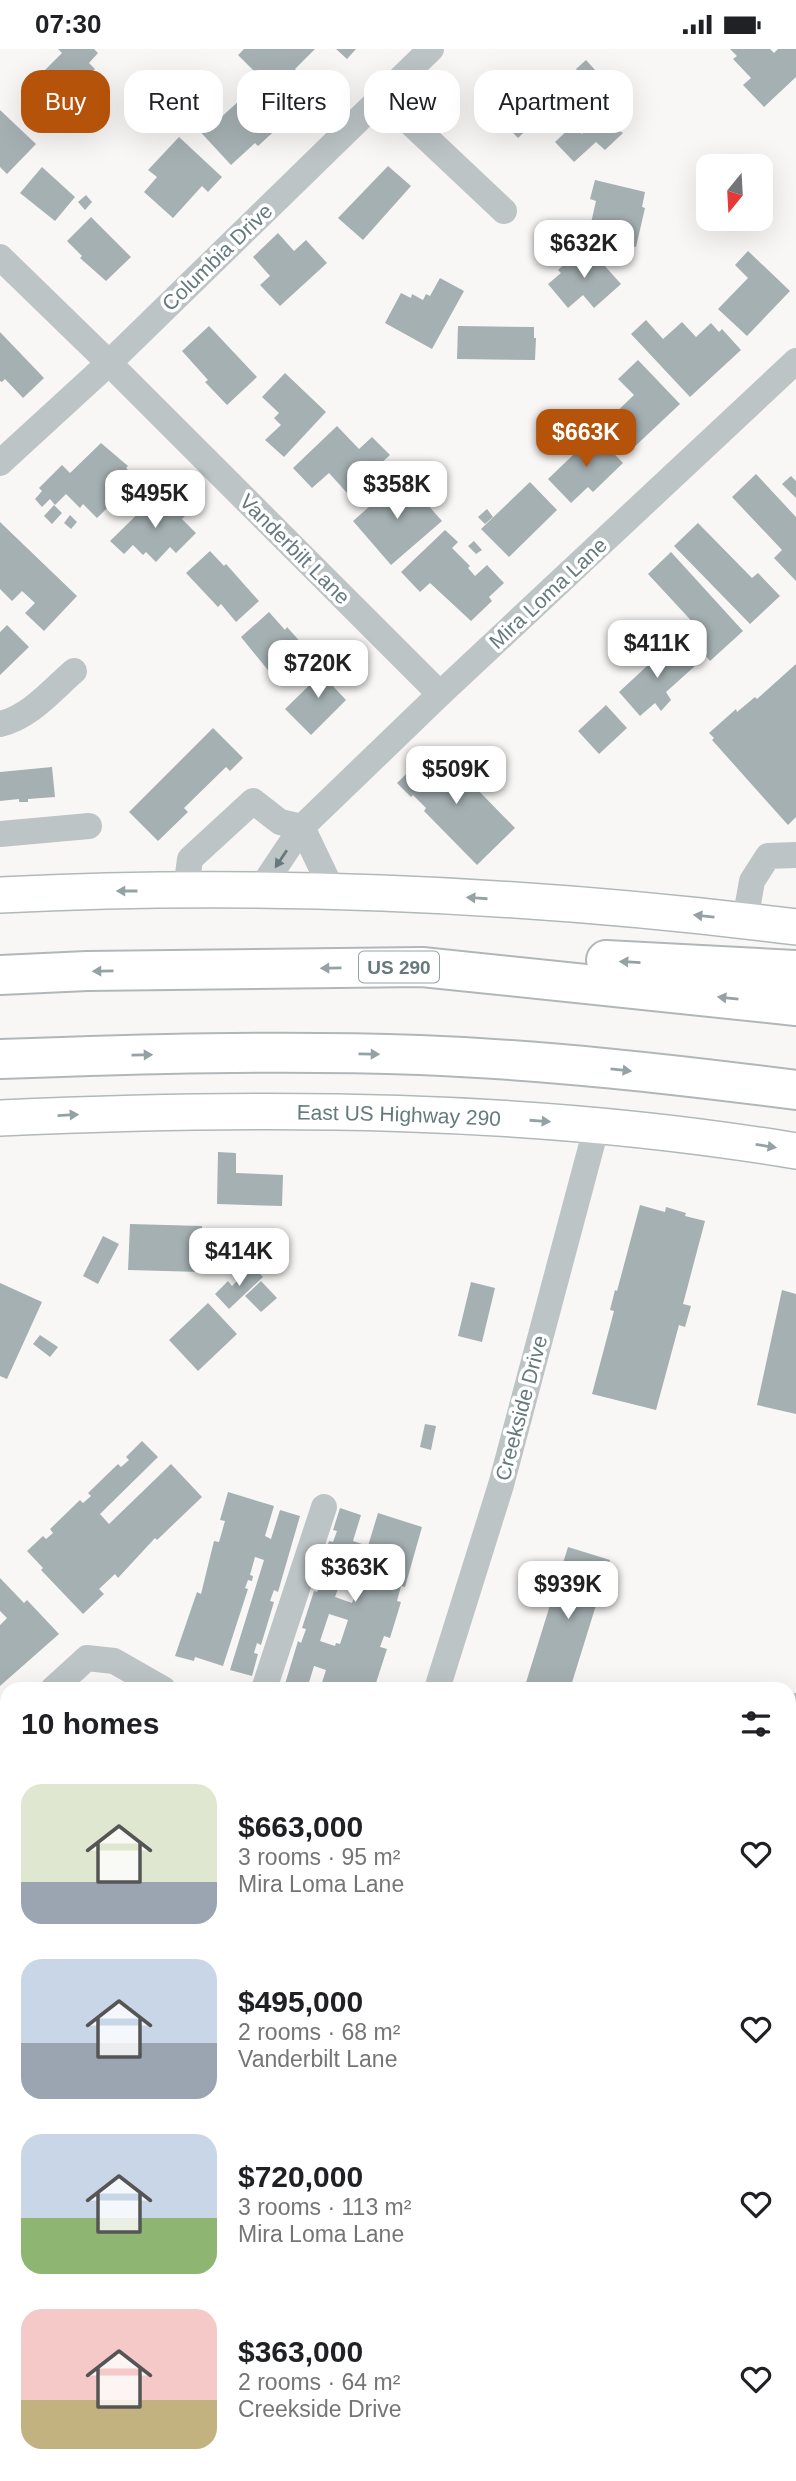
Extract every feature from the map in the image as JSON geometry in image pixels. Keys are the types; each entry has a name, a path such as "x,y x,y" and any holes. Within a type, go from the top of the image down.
{"highway":[{"path":"422,967 594,960 796,970"},
{"name":"US 290","path":"0,975 86,971 422,967 796,1006"},
{"path":"0,1059 255,1053 419,1055 559,1063 796,1090"}],"main road":[{"path":"0,895 186,890 431,895 590,904 796,927"},
{"name":"East US Highway 290","path":"0,1118 257,1110 418,1114 597,1125 737,1141 796,1151"}],"street":[{"name":"Columbia Drive","path":"409,70 431,49"},
{"name":"Columbia Drive","path":"0,463 109,363 364,114"},
{"path":"421,133 504,211"},
{"name":"Vanderbilt Lane","path":"0,257 440,694"},
{"name":"Mira Loma Lane","path":"260,890 302,827 796,361"},
{"path":"0,725 16,721 74,671"},
{"path":"186,890 190,859 253,801 280,821 302,827 333,892"},
{"path":"0,834 89,826"},
{"path":"745,921 752,881 768,856 796,855"},
{"name":"Creekside Drive","path":"439,1682 501,1485 597,1125"},
{"path":"266,1682 324,1507"},
{"path":"61,1682 87,1658 114,1661 151,1682"}],"building":[{"path":"58,49 94,49 98,53 89,63 95,69 45,70 62,53"},
{"path":"244,49 315,49 296,70 253,70 238,55"},
{"path":"336,49 356,49 347,59"},
{"path":"730,49 770,49 774,53 778,49 796,49 796,77 764,107 743,85 751,78 733,59 737,56"},
{"path":"586,60 595,70 577,70"},
{"path":"237,103 237,133 272,133 258,146 255,143 231,165 201,133 223,133 223,115"},
{"path":"0,110 21,130 21,133 36,144 7,174 0,167"},
{"path":"565,133 623,133 605,150 596,142 574,162 555,142"},
{"path":"179,137 222,177 208,192 202,186 173,218 144,192 157,177 148,170"},
{"path":"388,166 411,186 363,240 338,218"},
{"path":"42,167 75,197 55,221 20,193"},
{"path":"595,180 645,192 642,207 645,208 636,247 588,236 596,201 590,199"},
{"path":"86,195 92,202 85,210 78,202"},
{"path":"91,217 131,257 106,281 80,258 82,256 67,241"},
{"path":"278,233 294,251 306,240 327,263 280,306 260,285 270,276 253,257"},
{"path":"586,245 621,284 594,308 583,295 568,308 548,284 561,273 558,270"},
{"path":"748,251 790,291 747,336 718,309 748,278 735,265"},
{"path":"440,278 464,291 432,349 385,323 401,293 411,298 412,294 423,300 426,294 430,296"},
{"path":"646,320 663,339 682,322 696,337 711,323 719,332 722,329 741,350 690,397 631,334"},
{"path":"209,326 257,377 227,405 205,382 208,380 182,351"},
{"path":"458,326 534,327 535,360 457,359"},
{"path":"0,332 44,378 23,398 5,379 0,381"},
{"path":"638,360 680,404 631,450 605,423 634,395 618,379"},
{"path":"285,373 326,412 284,457 265,440 281,425 274,418 279,413 262,397"},
{"path":"337,426 359,449 372,437 390,455 348,494 329,473 312,488 293,468"},
{"path":"595,434 623,463 593,492 588,487 571,503 548,479"},
{"path":"101,443 128,466 126,468 137,479 97,518 83,504 80,508 66,494 55,505 50,499 42,507 35,499 42,491 39,488 62,465 70,473"},
{"path":"756,474 796,517 796,581 774,558 782,550 732,497"},
{"path":"791,476 796,481 796,498 782,484"},
{"path":"403,477 442,521 391,565 353,521"},
{"path":"530,482 557,510 509,557 481,529"},
{"path":"159,493 185,516 182,519 196,533 176,553 170,547 156,562 133,545 124,554 110,541"},
{"path":"54,505 62,513 52,524 44,516"},
{"path":"487,509 493,517 485,524 478,517"},
{"path":"70,515 77,522 71,529 64,523"},
{"path":"0,522 77,596 44,631 25,613 35,603 22,591 12,601 0,589"},
{"path":"698,523 752,578 758,573 780,596 750,624 674,546"},
{"path":"445,530 458,542 452,548 470,566 468,568 475,576 487,565 504,583 489,597 492,601 471,621 430,583 420,592 401,572"},
{"path":"474,541 482,550 476,554 468,546"},
{"path":"210,551 224,566 226,564 259,601 236,622 221,604 218,607 186,573"},
{"path":"671,552 743,631 710,661 689,637 698,628 648,574"},
{"path":"269,612 285,630 287,627 314,657 281,686 241,637"},
{"path":"7,625 29,647 0,675 0,632"},
{"path":"673,642 695,666 666,692 671,700 661,711 655,703 640,716 619,692"},
{"path":"334,661 345,672 332,685 346,700 311,735 285,709"},
{"path":"796,664 796,817 788,825 712,740 714,738 709,733 736,709 737,712 755,697 757,699"},
{"path":"606,705 627,728 599,754 578,731"},
{"path":"213,728 243,758 230,771 226,767 184,808 188,812 158,841 129,812"},
{"path":"435,746 515,828 477,865 424,811 426,808 397,783"},
{"path":"52,767 55,797 28,799 28,802 19,802 19,799 0,801 0,772"},
{"path":"218,1152 236,1153 236,1173 283,1175 282,1206 217,1204"},
{"path":"640,1205 665,1212 666,1207 705,1221 683,1304 691,1306 685,1327 679,1325 656,1410 592,1394 614,1311 610,1310 615,1290 617,1291"},
{"path":"130,1224 202,1226 201,1272 128,1270"},
{"path":"103,1236 119,1244 98,1284 83,1276"},
{"path":"252,1266 263,1277 229,1309 215,1294 228,1281 232,1286"},
{"path":"261,1281 277,1298 261,1312 245,1296"},
{"path":"471,1282 495,1288 482,1342 458,1336"},
{"path":"0,1283 42,1302 7,1379 0,1376"},
{"path":"782,1290 796,1294 796,1414 757,1405"},
{"path":"208,1303 237,1334 198,1371 169,1340"},
{"path":"40,1335 58,1347 50,1357 33,1344"},
{"path":"425,1424 436,1426 431,1450 420,1447"},
{"path":"142,1441 158,1457 100,1514 109,1524 171,1464 202,1497 157,1540 155,1538 118,1578 115,1574 99,1589 104,1594 83,1614 41,1570 43,1568 27,1551 43,1536 46,1539 53,1533 50,1529 80,1500 83,1503 91,1496 88,1493 118,1464 121,1467 129,1460 126,1457"},
{"path":"228,1492 274,1506 265,1536 271,1539 280,1510 300,1516 278,1592 274,1590 270,1601 274,1602 261,1645 257,1643 254,1653 258,1654 252,1676 230,1670 264,1560 255,1557 250,1575 253,1576 252,1581 248,1580 245,1588 248,1589 223,1666 195,1657 194,1661 175,1656 197,1592 201,1594 214,1541 219,1542 225,1521 220,1520"},
{"path":"340,1508 361,1515 353,1541 368,1546 378,1513 422,1527 405,1587 401,1586 397,1601 401,1602 390,1638 384,1636 380,1647 387,1649 376,1682 322,1682 326,1670 314,1666 309,1682 286,1682 298,1641 301,1643 306,1629 302,1628 314,1591 317,1592 321,1582 317,1581 329,1541 333,1542 337,1531 333,1530","holes":["348,1561 361,1565 359,1572 363,1573 352,1603 335,1597","329,1614 348,1620 340,1644 336,1643 335,1646 320,1641"]},
{"path":"568,1547 610,1560 572,1682 526,1682"},
{"path":"0,1578 24,1603 27,1600 59,1634 5,1682 0,1682 0,1625 7,1618 0,1611"}]}
